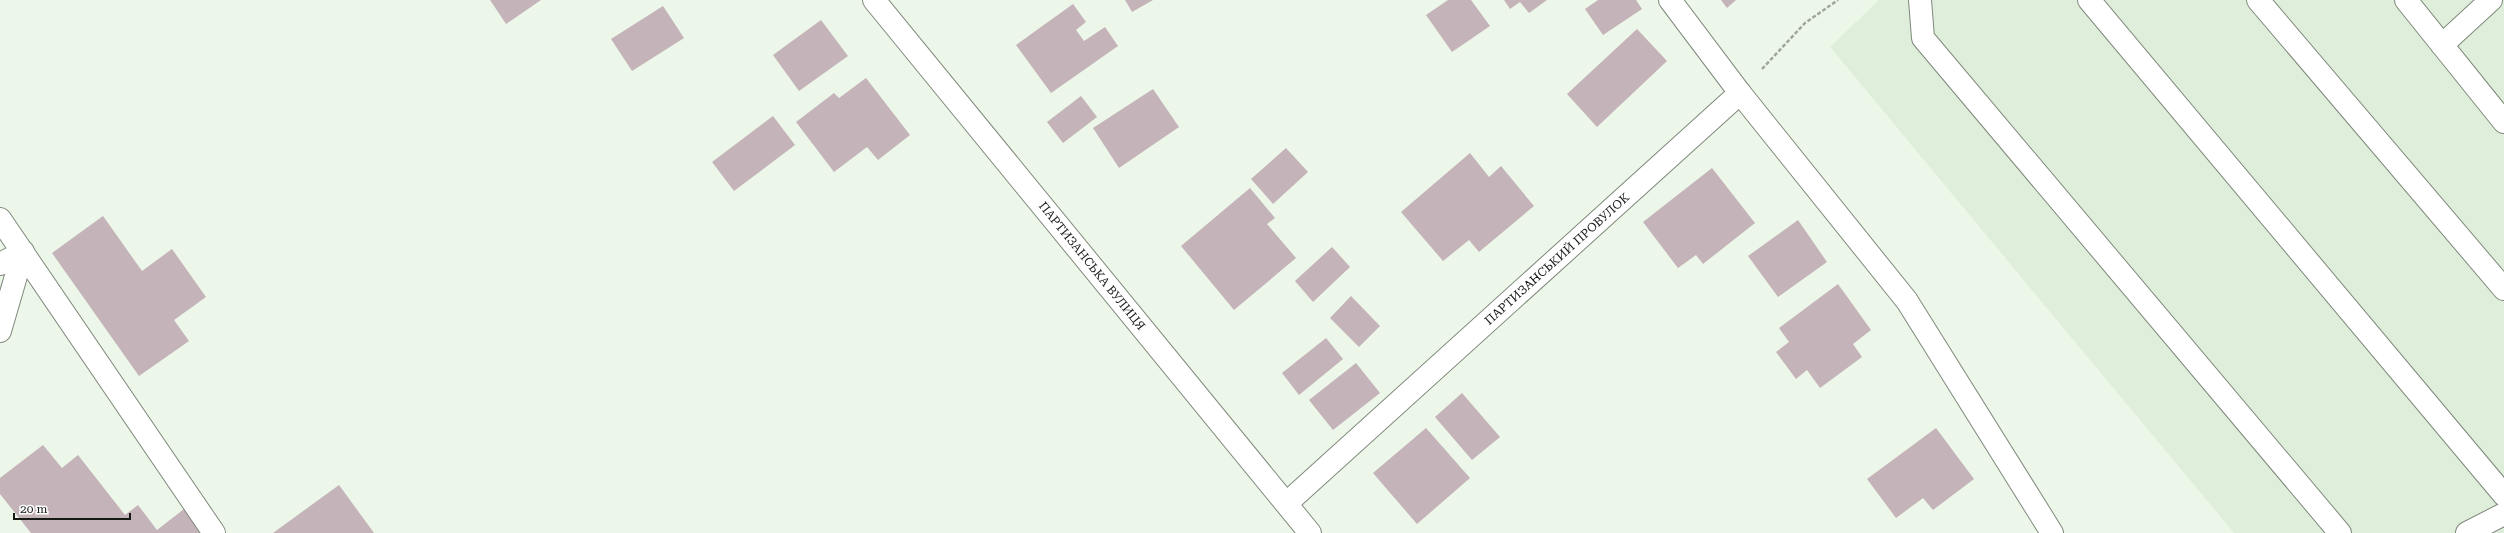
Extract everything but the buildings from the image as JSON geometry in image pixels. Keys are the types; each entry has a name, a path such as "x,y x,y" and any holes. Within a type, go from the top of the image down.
{"street":[{"name":"ПАРТИЗАНСЬКА ВУЛИЦЯ","path":"874,0 1310,533"},
{"path":"1670,0 1740,93 1907,300 2052,533"},
{"path":"1920,0 1923,38 2340,533"},
{"path":"2089,0 2504,495"},
{"path":"2258,0 2504,289"},
{"path":"2406,0 2504,122"},
{"path":"2442,45 2491,0"},
{"name":"ПАРТИЗАНСЬКИЙ ПРОВУЛОК","path":"1287,503 1740,93"},
{"path":"0,219 214,533"},
{"path":"0,264 23,252"},
{"path":"0,331 23,252"},
{"path":"2467,533 2504,514"}],"path":[{"path":"1740,93 1805,23 1838,0"}],"shaded area":[{"path":"1879,0 2504,0 2504,533 2234,533 1830,47"}]}
